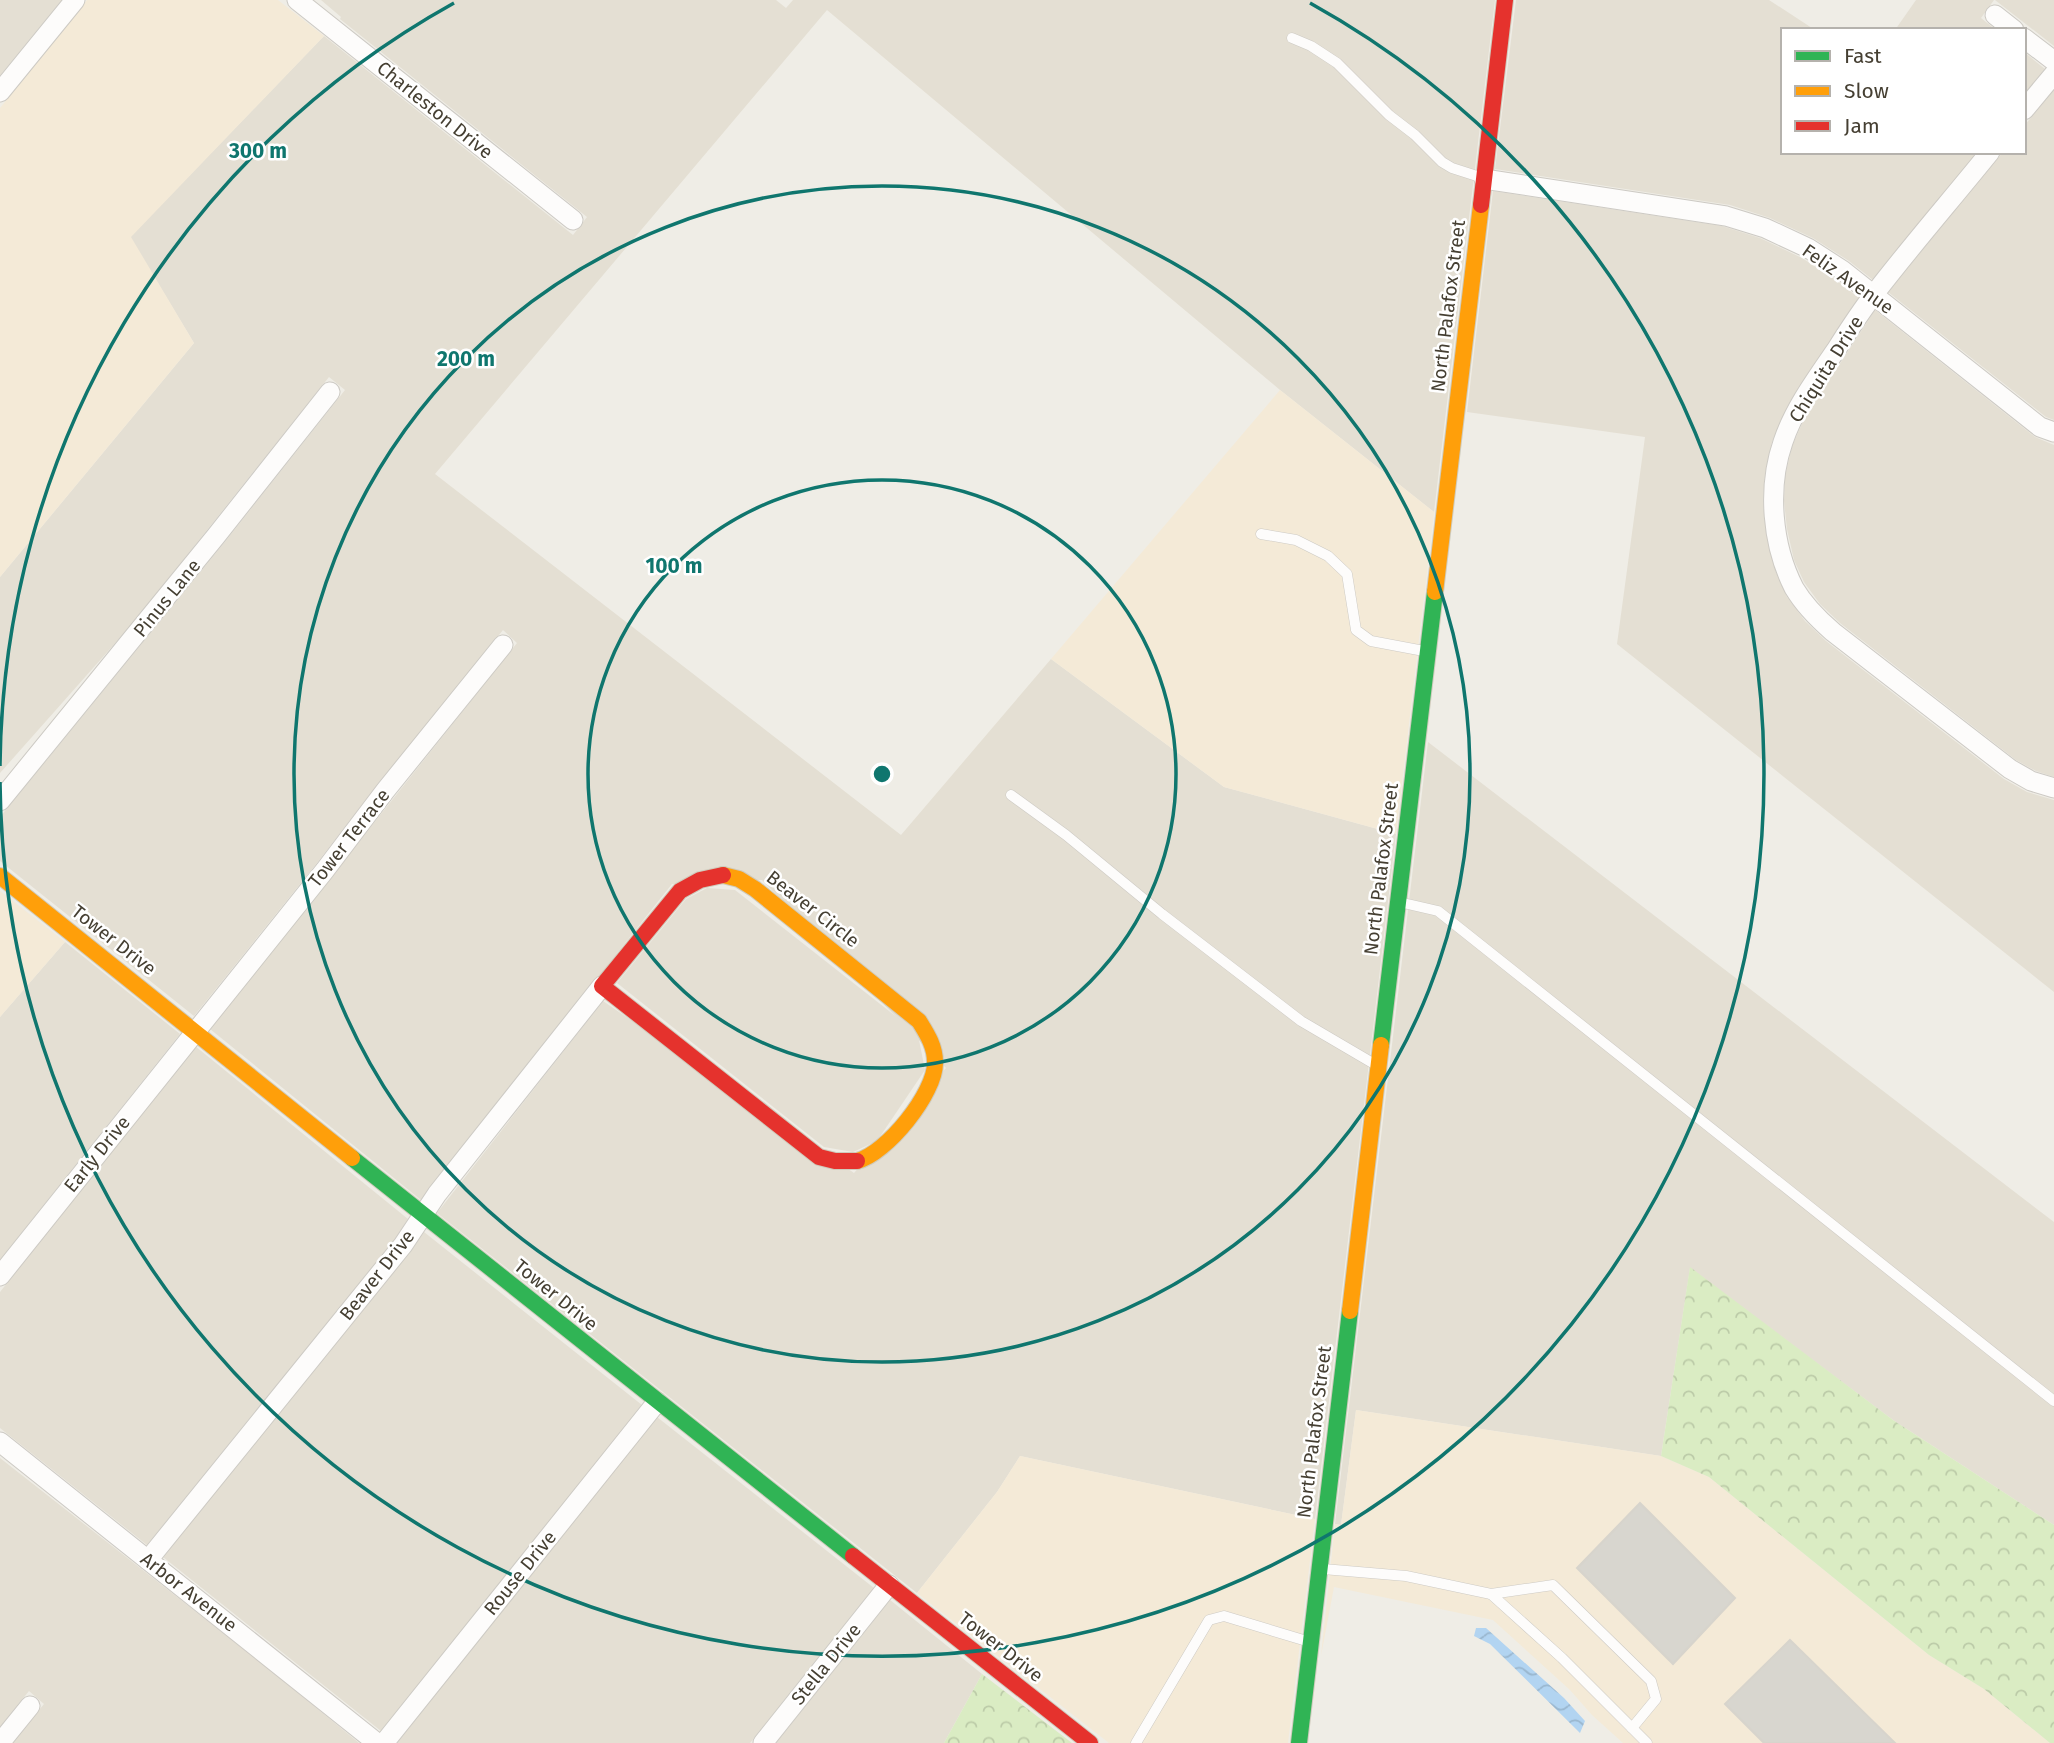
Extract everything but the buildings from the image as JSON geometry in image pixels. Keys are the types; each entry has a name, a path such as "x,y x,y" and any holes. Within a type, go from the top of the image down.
{"street":[{"path":"0,92 75,0"},
{"name":"Charleston Drive","path":"297,0 573,220"},
{"name":"North Palafox Street","path":"1299,1743 1505,0"},
{"path":"1995,15 2011,28"},
{"path":"2026,40 2054,61"},
{"path":"2026,108 2054,74"},
{"name":"Chiquita Drive","path":"1988,154 1873,295 1796,412 1782,443 1775,475 1773,502 1776,532 1784,564 1795,589 1812,612 1833,632 2010,769 2031,781 2054,788"},
{"name":"Feliz Avenue","path":"1484,179 1726,216 1765,228 1808,248 1842,270 2040,427 2054,432"},
{"name":"Pinus Lane","path":"0,801 208,547 330,392"},
{"name":"Tower Terrace","path":"195,1031 503,645"},
{"name":"Beaver Circle","path":"723,875 740,879 919,1021 929,1034 935,1052 935,1070 930,1088 884,1149 853,1163 819,1157 602,986 680,891 693,881 707,877 723,875"},
{"name":"Tower Drive","path":"0,876 423,1216 1090,1743"},
{"name":"Beaver Drive","path":"148,1560 403,1245 437,1194 602,986"},
{"name":"Early Drive","path":"0,1276 195,1031"},
{"name":"Rouse Drive","path":"384,1743 657,1402"},
{"name":"Arbor Avenue","path":"0,1442 377,1743"},
{"name":"Stella Drive","path":"763,1743 889,1585"},
{"path":"0,1742 30,1706"}],"lane":[{"path":"1292,38 1311,46 1337,63 1389,115 1415,135 1442,162 1484,179"},
{"path":"1261,534 1296,540 1328,556 1347,574 1356,630 1371,642 1428,652"},
{"path":"1011,795 1066,835 1162,914 1301,1021 1379,1067"},
{"path":"1398,902 1438,911 2054,1401"},
{"path":"1319,1568 1406,1576 1490,1594 1553,1585 1651,1681 1656,1699 1632,1728"},
{"path":"1490,1594 1562,1658 1647,1743"},
{"path":"1136,1743 1209,1620 1223,1616 1311,1642"}],"shaded area":[{"path":"0,0 62,0 0,76"},
{"path":"87,0 278,0 324,36 131,237 194,343 0,577 0,108"},
{"path":"321,0 776,0 786,8 793,0 1495,0 1434,512 1280,390 827,10 435,474 901,835 1051,659 1224,787 1396,834 1315,1519 1020,1456 997,1492 917,1593 437,1213 603,1001 854,1173 946,1068 762,880 672,884 421,1200 210,1029 517,643 503,630 194,1016 0,861 0,817 345,390 329,377 133,623 0,773 0,577 194,343 130,237 324,36 573,235 587,217 340,19 341,17"},
{"path":"1516,0 1769,0 1812,28 1781,28 1781,154 1975,154 1873,280 1813,238 1770,218 1730,205 1495,169"},
{"path":"1916,0 1994,0 1981,18 1994,28 1896,28"},
{"path":"1995,0 2054,0 2054,46"},
{"path":"2026,54 2045,69 2026,93"},
{"path":"2054,90 2054,420 2046,417 1888,292 2001,154 2026,154 2026,124"},
{"path":"1493,191 1722,226 1760,238 1802,258 1859,298 1787,407 1772,442 1765,474 1763,503 1775,570 1787,597 1805,621 1826,641 2004,779 2027,792 2054,800 2054,992 1617,644 1645,437 1467,412"},
{"path":"1875,310 2035,437 2054,445 2054,777 2016,760 1840,623 1820,604 1804,582 1794,560 1784,501 1785,476 1792,446 1805,417"},
{"path":"1280,390 1434,512 1396,834 1224,787 1051,659"},
{"path":"1428,742 2054,1222 2054,1525 1893,1420 1690,1268 1661,1456 1356,1410 1341,1525 1335,1524"},
{"path":"707,888 735,890 912,1029 919,1040 925,1070 877,1141 853,1152 824,1147 617,983 686,899"},
{"path":"0,891 65,942 0,1017"},
{"path":"65,942 180,1034 0,1260 0,1017"},
{"path":"195,1046 408,1219 396,1238 147,1545 0,1428 0,1292"},
{"path":"424,1232 642,1405 381,1731 163,1557"},
{"path":"1356,1410 1661,1456 1709,1477 1929,1655 1984,1689 2050,1743 1623,1743 1493,1620 1334,1587 1321,1656 1335,1524 1341,1525"},
{"path":"657,1417 874,1588 750,1743 397,1743"},
{"path":"1020,1456 1315,1519 1288,1743 1109,1743 917,1593 997,1492"},
{"path":"0,1458 359,1743 12,1743 44,1704 29,1691 0,1727"},
{"path":"890,1600 982,1674 944,1743 776,1743"}],"green space":[{"path":"1690,1267 1893,1420 2054,1525 2054,1743 2050,1743 1984,1689 1929,1655 1709,1477 1661,1456"},
{"path":"982,1674 1072,1743 944,1743"}],"water":[{"path":"1476,1628 1486,1628 1564,1698 1585,1721 1580,1733 1490,1644 1474,1636"}],"traffic: fast":[{"path":"1381,1045 1435,592"},
{"path":"352,1158 853,1556"},
{"path":"1299,1743 1350,1311"}],"traffic: slow":[{"path":"1435,592 1481,205"},
{"path":"723,875 739,879 755,889 919,1021 930,1040 935,1056 933,1075 918,1105 882,1147 857,1161"},
{"path":"0,876 352,1158"},
{"path":"1350,1311 1381,1045"}],"traffic: jam":[{"path":"1481,205 1505,0"},
{"path":"723,875 700,880 680,891 602,986 819,1157 835,1161 857,1161"},
{"path":"853,1556 1090,1743"}]}
